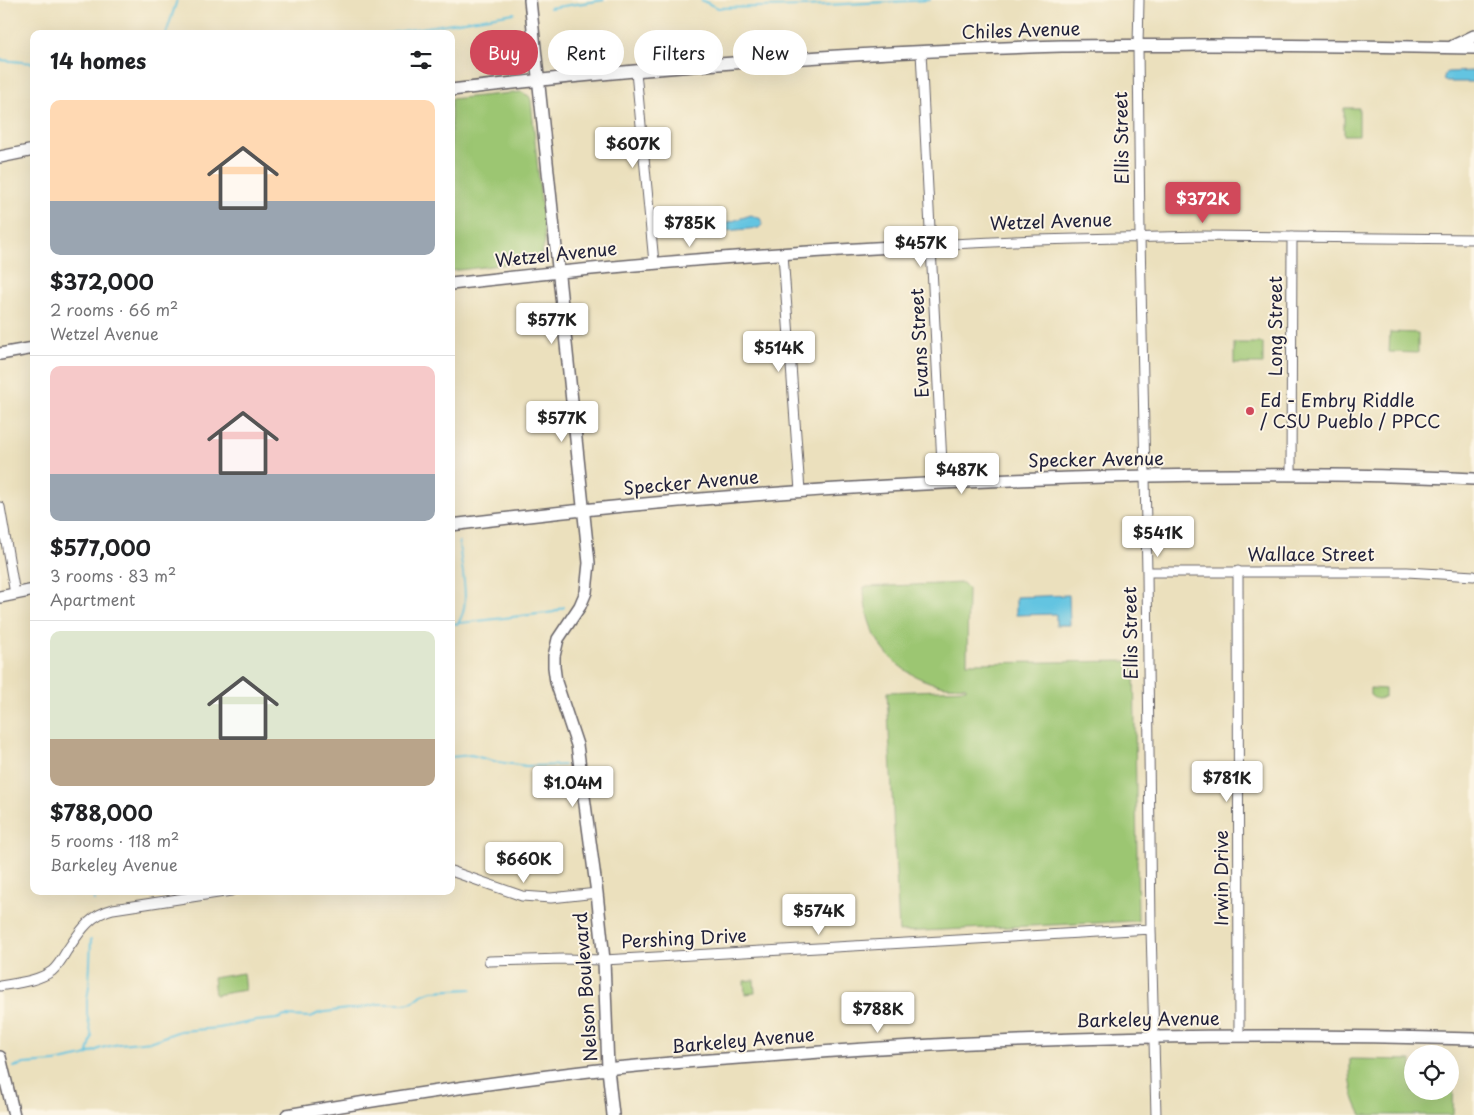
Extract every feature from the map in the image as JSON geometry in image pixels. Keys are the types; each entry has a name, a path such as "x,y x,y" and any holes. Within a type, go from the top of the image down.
{"street":[{"path":"530,0 558,272"},
{"name":"Ellis Street","path":"1139,0 1140,237 1147,572 1151,929 1156,1115"},
{"path":"1447,47 1456,45 1474,36"},
{"name":"Chiles Avenue","path":"723,66 921,52 1065,46 1325,45 1474,48"},
{"name":"Evans Street","path":"921,52 943,483"},
{"name":"Chiles Avenue","path":"455,90 634,72"},
{"path":"636,75 654,264"},
{"path":"0,157 30,151"},
{"name":"Wetzel Avenue","path":"455,284 654,264 931,245 1140,237 1474,239"},
{"name":"Long Street","path":"1291,475 1292,237"},
{"path":"783,254 800,491"},
{"name":"Nelson Boulevard","path":"558,272 589,563 588,584 580,606 558,640 554,656 554,667 556,681 577,745 597,893 604,960 608,1069 613,1115"},
{"path":"0,354 30,349"},
{"name":"Specker Avenue","path":"455,526 583,510 800,491 1038,478 1291,475 1411,476 1474,479"},
{"path":"0,507 15,594"},
{"name":"Irwin Drive","path":"1238,571 1239,1036"},
{"name":"Wallace Street","path":"1147,572 1407,572 1474,576"},
{"path":"0,597 30,591"},
{"path":"455,872 522,896 550,898 597,893"},
{"path":"0,986 38,978 50,972 60,963 86,924 100,913 113,909 205,895"},
{"name":"Pershing Drive","path":"489,961 604,960 1151,929"},
{"name":"Barkeley Avenue","path":"287,1115 368,1101 608,1069 869,1048 1154,1037 1239,1036 1474,1039"},
{"path":"0,1058 14,1115"}],"green space":[{"path":"521,92 529,96 531,100 545,242 540,260 455,271 455,99"},
{"path":"1344,108 1359,108 1359,135 1344,135"},
{"path":"1390,332 1418,333 1418,353 1389,352"},
{"path":"1234,343 1263,343 1263,364 1234,364"},
{"path":"963,583 968,588 967,663 1134,661 1138,921 899,932 887,692 966,689 966,687 943,686 923,680 895,662 875,636 865,605 864,587"},
{"path":"1370,688 1385,689 1385,696 1379,699 1374,698 1370,695"},
{"path":"243,973 245,990 215,995 213,978"},
{"path":"754,980 755,993 745,994 744,981"},
{"path":"1350,1059 1404,1060 1404,1100 1453,1100 1453,1115 1362,1115 1356,1102 1350,1074"}],"water":[{"path":"1474,71 1474,82 1447,82 1443,80 1447,72"},
{"path":"751,215 761,219 762,225 759,228 725,231 720,229 720,225"},
{"path":"1069,595 1070,625 1056,625 1056,614 1016,615 1016,597"}],"waterway":[{"path":"167,30 177,0"},
{"path":"549,8 604,0"},
{"path":"701,0 718,8 930,0"},
{"path":"409,30 514,13"},
{"path":"0,60 30,63"},
{"path":"457,624 462,616 465,596 459,542"},
{"path":"455,624 554,612 564,607"},
{"path":"455,757 471,755 497,762 526,766 564,765"},
{"path":"94,895 94,901"},
{"path":"88,1053 92,1037 87,1014 91,939"},
{"path":"14,1067 84,1056 101,1048 119,1044 152,1041 180,1031 219,1028 277,1019 285,1016 311,1017 319,1013 378,1004 405,1004 413,1002 423,994 432,991 471,989"}],"place":[{"name":"Ed - Embry Riddle / CSU Pueblo / PPCC","path":"1250,411"}]}
